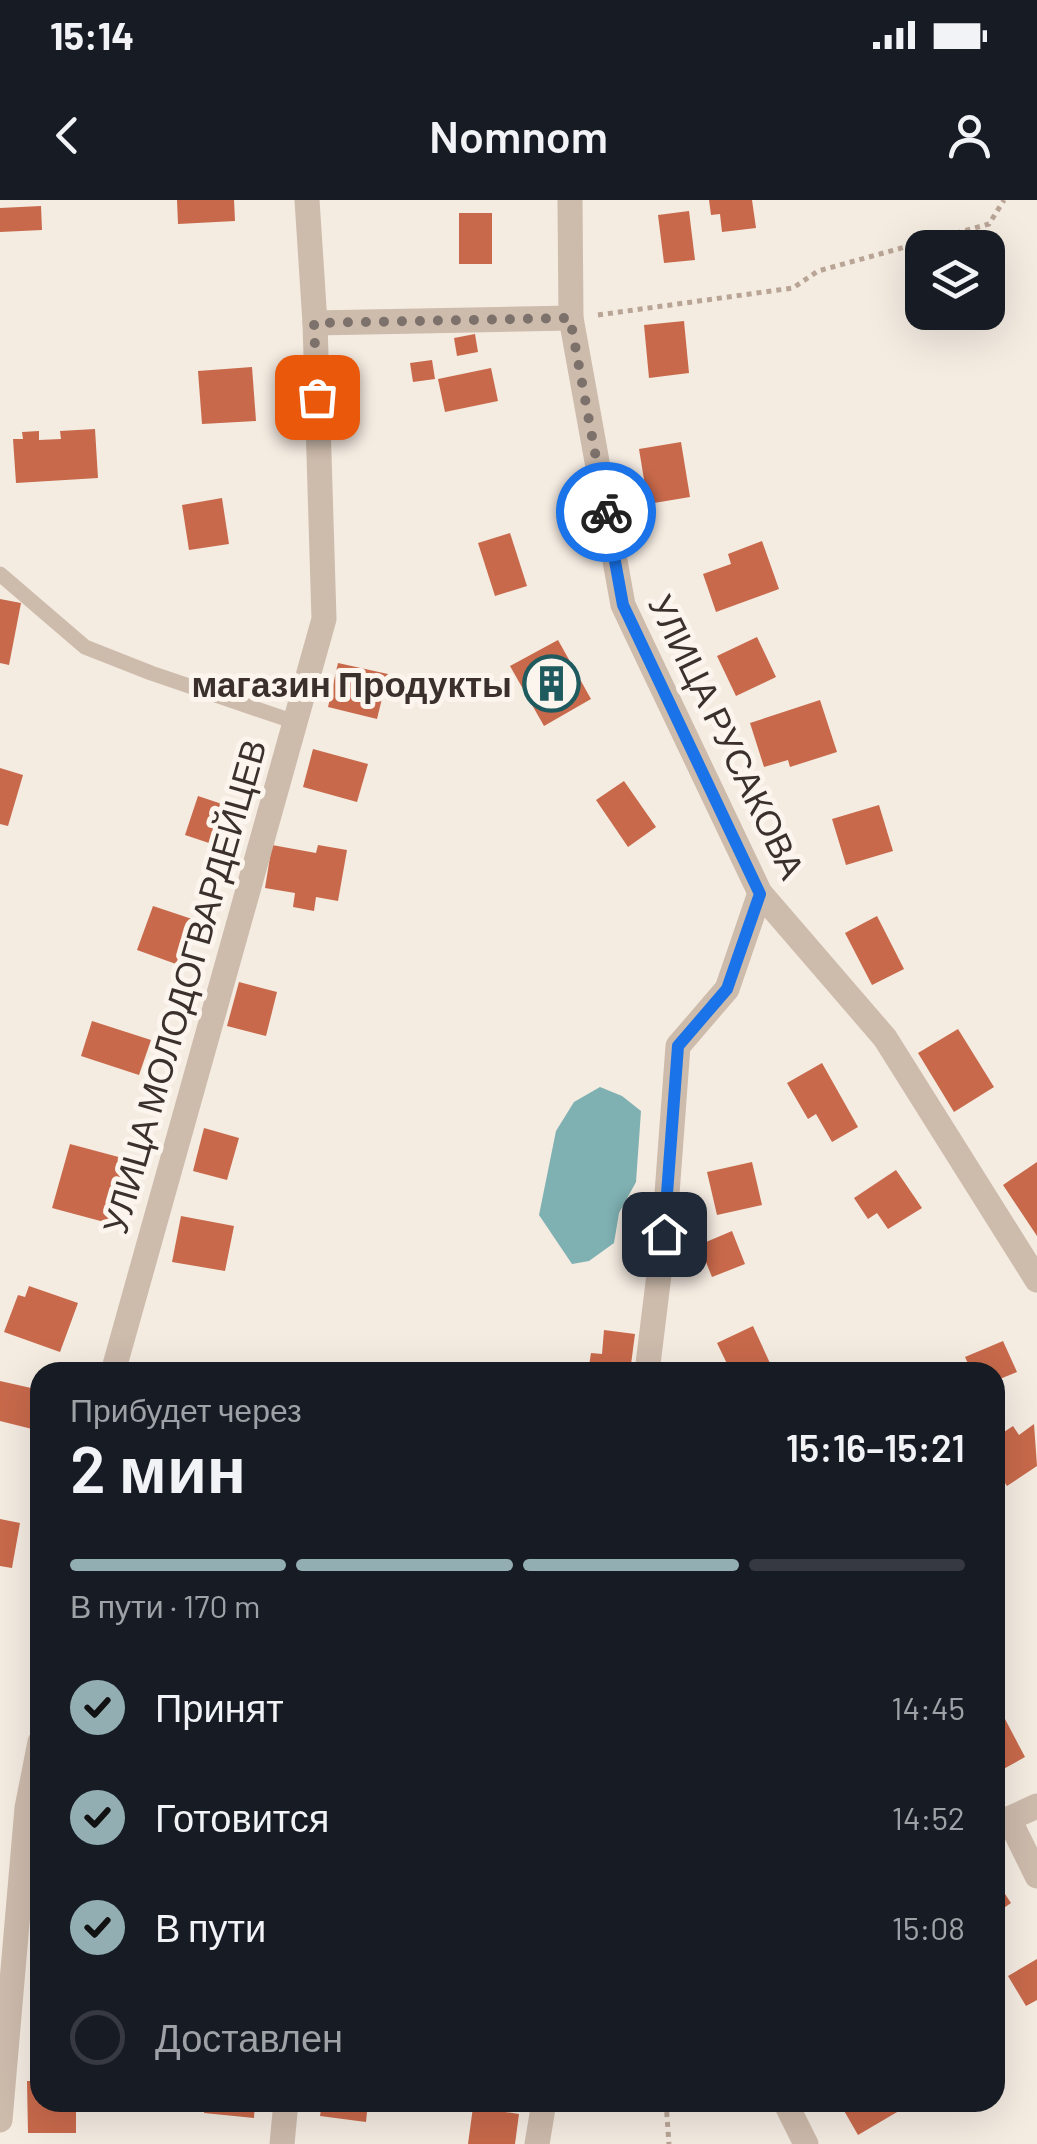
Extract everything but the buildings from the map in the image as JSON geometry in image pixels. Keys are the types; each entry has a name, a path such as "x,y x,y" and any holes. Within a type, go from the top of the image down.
{"street":[{"name":"УЛИЦА МОЛОДОГВАРДЕЙЦЕВ","path":"115,1362 324,619 307,200"},
{"name":"УЛИЦА РУСАКОВА","path":"570,200 570,318 623,605 760,894 885,1038 1037,1280"},
{"path":"314,323 570,318"},
{"path":"648,1362 664,1234 678,1046 727,989 760,894"},
{"path":"1005,1821 1037,1806"},
{"path":"1005,1827 1037,1876"},
{"path":"0,2120 30,1846"},
{"path":"282,2144 285,2112"},
{"path":"537,2144 542,2112"},
{"path":"790,2112 806,2144"}],"lane":[{"path":"0,574 85,647 151,674 295,722"}],"path":[{"path":"570,318 793,288 818,271 989,224 1004,200"},
{"path":"667,2112 669,2144"}],"water":[{"path":"600,1087 622,1096 641,1111 636,1182 619,1213 614,1243 589,1261 572,1264 539,1215 556,1131 574,1102"}],"way so far":[{"path":"317,397 314,323 570,318 606,512"}],"place":[{"name":"магазин Продукты","path":"551,683"}],"route":[{"path":"606,512 623,605 760,894 727,989 678,1046 664,1234"}]}
